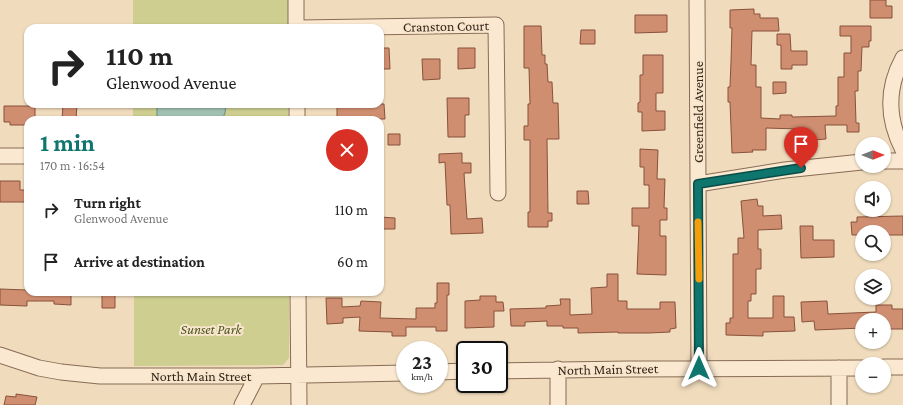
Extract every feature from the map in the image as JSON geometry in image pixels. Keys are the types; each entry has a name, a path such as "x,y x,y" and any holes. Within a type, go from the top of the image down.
{"street":[{"path":"296,0 296,24"},
{"name":"Greenfield Avenue","path":"697,0 699,368"},
{"name":"Cranston Court","path":"384,27 496,25 498,193"},
{"path":"903,58 894,78 890,98 894,129 903,150"},
{"path":"0,156 24,156"},
{"path":"891,161 903,161"},
{"path":"698,184 785,170 855,163"},
{"path":"298,296 299,405"},
{"name":"North Main Street","path":"0,355 39,368 84,375 257,376 396,373"},
{"path":"891,367 903,367"},
{"name":"North Main Street","path":"508,371 699,368 855,368"},
{"path":"839,368 839,405"},
{"path":"558,370 558,405"},
{"path":"242,405 257,376"}],"green space":[{"path":"133,0 288,0 288,24 133,24"},
{"path":"133,108 288,108 288,116 133,116"},
{"name":"Sunset Park","path":"134,296 289,296 289,358 283,365 134,366"}],"shaded area":[{"path":"157,108 226,108 224,116 157,116"}],"building":[{"path":"870,0 886,0 886,6 892,6 892,18 870,18"},
{"path":"754,9 754,14 760,14 760,18 778,18 779,31 752,31 751,65 756,65 756,87 761,87 761,118 780,119 780,115 792,115 792,117 836,116 836,106 838,106 838,77 844,77 844,53 851,53 851,36 840,36 840,26 871,26 871,41 869,41 869,47 862,47 861,71 858,71 858,91 855,91 856,123 859,123 859,132 847,132 847,125 825,125 826,139 813,140 813,133 798,133 798,129 766,128 766,150 752,150 753,152 732,153 730,102 728,102 732,28 730,28 730,10"},
{"path":"635,15 667,15 667,32 635,33"},
{"path":"524,26 541,26 542,55 545,55 545,64 547,64 548,82 552,82 553,103 558,103 559,139 547,139 548,213 552,213 552,221 548,221 548,227 528,227 528,212 530,212 530,140 524,140 524,126 528,126 528,104 530,104 529,68 524,68"},
{"path":"581,30 595,30 595,44 580,44"},
{"path":"777,34 790,34 791,51 807,51 807,65 792,65 792,69 781,69 781,45 777,45"},
{"path":"384,48 389,48 390,69 384,69"},
{"path":"458,48 475,48 475,68 458,69"},
{"path":"643,55 663,55 663,93 656,93 656,111 665,111 665,130 642,131 642,112 638,112 638,103 640,102 640,75 643,75"},
{"path":"422,59 440,59 440,79 423,80"},
{"path":"773,82 786,82 786,93 773,94"},
{"path":"447,98 469,98 469,115 465,115 465,137 448,137"},
{"path":"384,104 385,119 384,116 337,116 337,108 384,108"},
{"path":"4,106 24,106 24,108 35,108 35,116 24,116 24,125 10,125 10,122 4,122"},
{"path":"63,108 77,108 76,116 62,116"},
{"path":"388,134 400,134 400,145 388,145"},
{"path":"640,149 658,150 657,179 665,179 664,208 667,208 667,220 660,220 660,236 666,236 666,275 637,274 639,226 632,226 632,208 649,208 649,185 644,185 644,167 640,167"},
{"path":"462,153 462,163 471,163 471,173 464,173 467,219 482,218 483,233 451,234 450,205 447,205 445,162 439,163 439,154"},
{"path":"0,181 20,181 20,190 24,190 24,202 0,202"},
{"path":"577,191 588,191 589,204 577,204"},
{"path":"757,199 758,206 763,206 763,216 781,215 782,229 758,230 758,249 761,249 761,269 756,269 756,294 751,294 751,301 748,301 748,318 773,318 773,296 784,296 784,317 794,317 795,331 763,332 763,336 726,335 726,323 730,323 730,318 733,318 733,254 738,254 738,238 744,238 741,201"},
{"path":"903,216 903,235 891,235 891,225 855,225 855,235 852,235 851,222 857,222 857,217"},
{"path":"384,217 395,218 395,229 384,229"},
{"path":"800,226 813,226 813,240 834,240 834,257 801,258"},
{"path":"607,274 618,274 618,301 627,301 627,309 660,309 660,302 675,302 676,328 670,329 670,332 578,333 578,328 547,326 547,321 525,322 525,326 511,326 510,309 546,308 546,306 561,305 560,299 570,299 570,315 592,314 591,288 607,287"},
{"path":"437,283 449,283 449,295 447,295 447,331 436,331 436,327 406,327 406,336 392,336 392,332 359,331 360,317 343,318 343,323 327,324 326,298 342,298 342,307 360,306 361,301 381,302 380,318 416,319 416,308 435,308 435,303 437,303"},
{"path":"0,289 24,290 24,296 71,296 71,305 54,304 54,301 27,301 27,306 0,305"},
{"path":"102,296 115,296 115,308 102,308"},
{"path":"480,296 496,296 496,302 503,302 504,311 494,311 494,327 465,328 465,301 480,300"},
{"path":"827,301 828,314 876,312 876,305 892,305 892,309 903,309 903,329 891,329 891,313 855,313 855,328 815,330 814,321 802,322 801,302"},
{"path":"16,394 37,397 35,405 4,405 6,396 16,397"}],"slow traffic":[{"path":"698,222 699,279"}],"route":[{"path":"699,368 698,184 801,168"}]}
